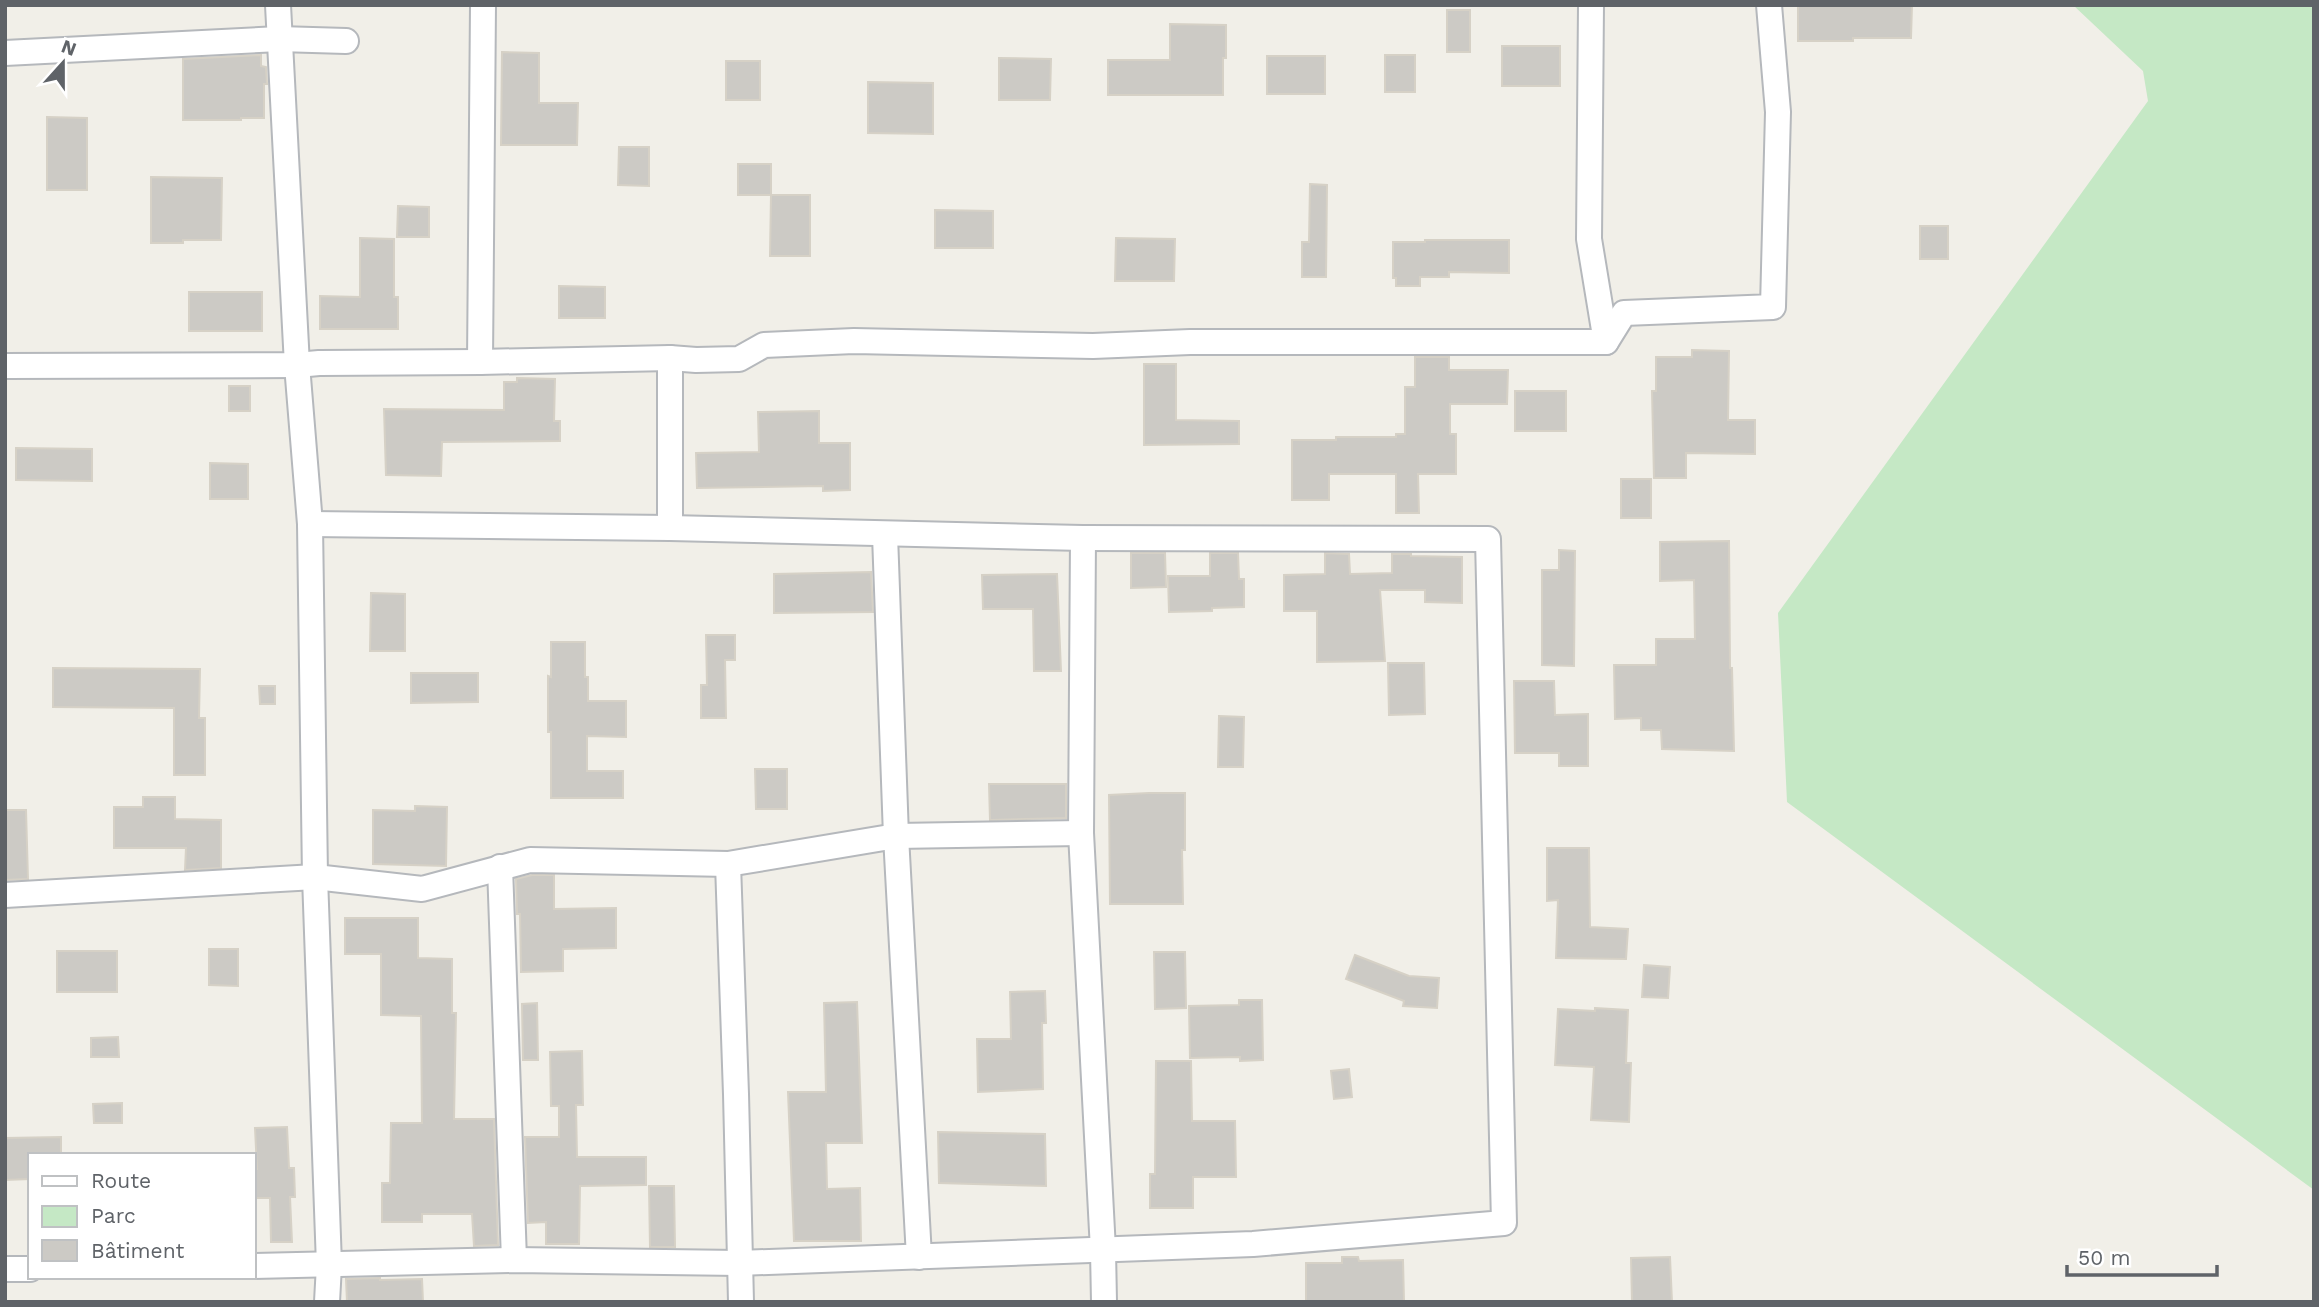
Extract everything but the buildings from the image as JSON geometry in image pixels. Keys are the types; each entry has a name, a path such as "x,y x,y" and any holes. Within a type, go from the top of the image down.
{"street":[{"path":"278,5 297,365 310,524 315,877 329,1265 327,1302"},
{"path":"480,362 483,5"},
{"path":"1591,5 1589,239 1606,342"},
{"path":"1606,342 1624,313 1773,307 1779,112 1769,5"},
{"path":"5,53 279,39 346,41"},
{"path":"5,366 739,359 764,345 853,341 1093,346 1190,342 1606,342"},
{"path":"670,358 670,528"},
{"path":"256,1266 514,1260 739,1263 919,1257 1253,1244 1504,1223 1488,539 1083,538 670,528 310,524"},
{"path":"885,535 896,836 919,1257"},
{"path":"1083,538 1081,833 1104,1302"},
{"path":"5,895 315,877 422,889 530,860 728,864 896,836 1081,833"},
{"path":"728,864 737,1094 741,1302"},
{"path":"500,867 514,1260"},
{"path":"5,1269 28,1269"}],"green space":[{"path":"2073,5 2314,5 2314,1190 1787,802 1778,613 2148,101 2143,71"}]}
